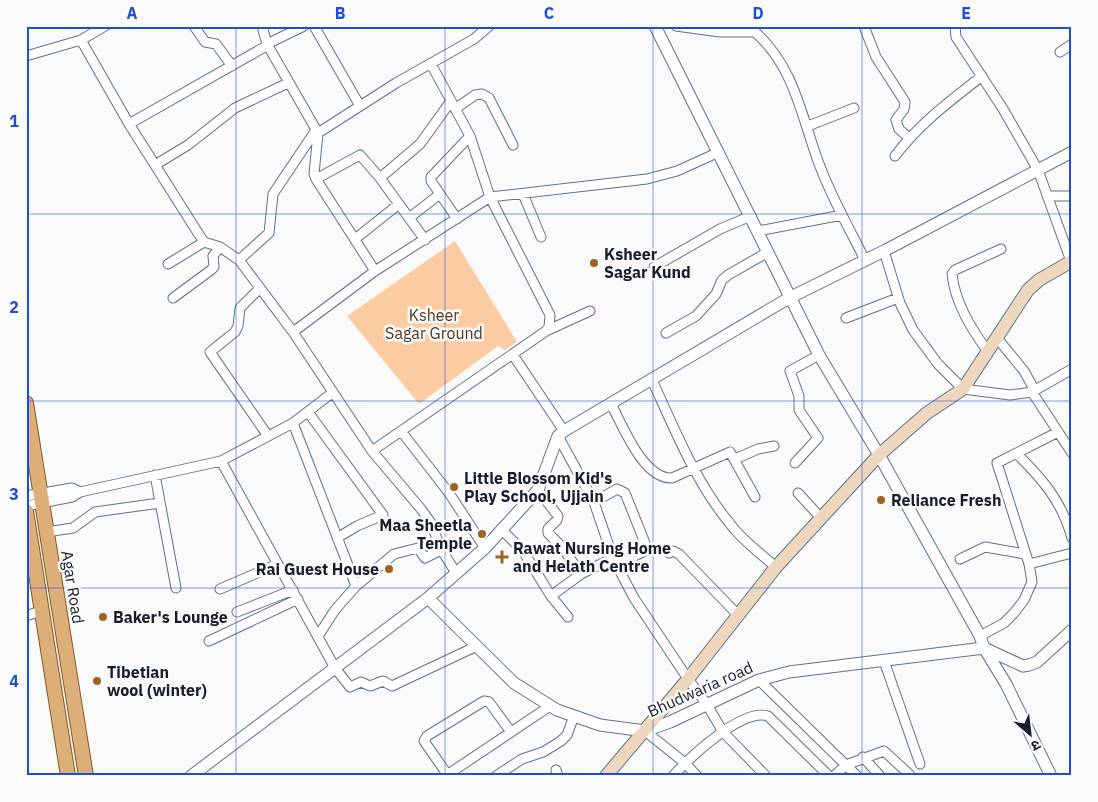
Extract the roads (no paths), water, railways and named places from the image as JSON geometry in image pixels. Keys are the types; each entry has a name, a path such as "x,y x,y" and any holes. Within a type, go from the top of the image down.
{"main road":[{"path":"606,776 688,679 776,567 879,455 926,413 963,389 1028,290 1039,280 1071,262"},
{"name":"Agar Road","path":"26,403 36,497 46,532 86,776"},
{"path":"26,511 68,776"}],"street":[{"path":"26,56 81,40 105,26"},
{"path":"194,26 205,42 216,44 232,66"},
{"path":"262,26 267,44 317,132 314,174 316,179 375,271"},
{"path":"129,124 267,44 304,26"},
{"path":"314,26 360,106"},
{"path":"239,260 269,233 273,194 317,132 474,39 489,26"},
{"path":"865,260 842,215 816,156 808,126 776,54 755,32 675,26 657,30 819,355 879,455 1006,684 1050,776"},
{"path":"755,32 763,26"},
{"path":"955,26 956,38 1004,109 1038,170 1071,262"},
{"path":"865,29 876,57 905,102 904,109 896,120 899,129 909,138"},
{"path":"81,40 129,124 204,242 220,247 239,260 293,332 372,451 421,509 431,524 441,550 456,573"},
{"path":"1060,52 1072,44"},
{"path":"431,64 470,136 490,197 550,315 549,327 546,331"},
{"path":"895,156 909,138 928,119 982,76"},
{"path":"155,165 188,145 235,108 288,83"},
{"path":"380,178 420,144 453,105 475,95 482,94 489,98 513,145"},
{"path":"808,126 854,108"},
{"path":"457,218 431,181 431,177 470,136"},
{"path":"293,332 375,271 490,197 647,179 677,171 719,152"},
{"path":"191,776 428,598 486,548 501,529 538,490 561,434 789,298 884,251 1072,152"},
{"path":"316,179 360,156 380,178 425,240"},
{"path":"409,218 440,194"},
{"path":"523,194 541,237"},
{"path":"1047,196 1072,196"},
{"path":"355,239 399,204"},
{"path":"758,231 842,215"},
{"path":"654,267 720,229 751,216"},
{"path":"168,264 204,242"},
{"path":"173,298 214,267 213,256 220,247"},
{"path":"988,352 973,331 960,306 952,274 955,270 1001,249"},
{"path":"884,251 898,298 913,330 938,364 963,389 1010,395 1033,390 1072,369"},
{"path":"666,333 696,316 716,294 722,280 728,275 768,252"},
{"path":"260,288 240,308 238,326 235,332 210,352 268,436"},
{"path":"846,318 898,298"},
{"path":"372,451 546,331 590,311"},
{"path":"997,338 1020,364 1033,390 1072,452"},
{"path":"513,355 561,434 594,502 614,561 723,732 766,776"},
{"path":"795,463 818,438 799,410 799,396 790,371 819,355"},
{"path":"652,380 694,468 714,503 732,527 776,567"},
{"path":"26,506 36,497 72,488 80,492 221,461 293,423 332,393"},
{"path":"611,404 641,460 649,468 669,478 728,452 732,453 755,496"},
{"path":"308,412 383,515 357,526 337,538"},
{"path":"293,423 356,586"},
{"path":"401,431 449,493 486,548"},
{"path":"982,642 1004,623 1024,600 1032,582 1029,564 997,464 998,461 1017,454 1058,432"},
{"path":"735,459 758,449 774,446"},
{"path":"1017,454 1042,478 1050,490 1068,525 1072,538"},
{"path":"221,461 336,668 350,686 361,682 370,686 383,680 391,687 477,646"},
{"path":"155,475 176,588"},
{"path":"552,596 581,574 646,550 625,493 621,489 617,489 594,502"},
{"path":"538,490 558,516 557,520 548,529 548,533 562,547 581,574"},
{"path":"798,493 821,518"},
{"path":"46,532 73,528 95,512 160,503"},
{"path":"501,529 523,551 568,617"},
{"path":"960,559 985,547 1025,554"},
{"path":"318,636 335,610 356,586 394,554 418,548 425,558 441,550"},
{"path":"669,553 673,551 679,554 738,615"},
{"path":"1029,564 1072,553"},
{"path":"220,589 278,564"},
{"path":"237,612 293,590"},
{"name":"Bhudwaria road","path":"428,598 514,683 550,706 600,725 644,731 670,722 706,703 759,680 789,672 884,661 982,642"},
{"path":"209,641 298,599"},
{"path":"26,616 43,610"},
{"path":"982,642 1024,666 1033,665 1072,630"},
{"path":"884,661 920,764"},
{"path":"759,680 857,776"},
{"path":"511,732 489,702 484,701 427,736 424,741 447,774 511,732 550,706"},
{"path":"673,776 685,763 723,732 752,716 761,714 768,716 828,776"},
{"path":"496,776 522,759 543,752 562,741 567,735 574,716"},
{"path":"644,731 685,763 697,776"},
{"path":"834,776 846,765 863,757 886,751 910,774"},
{"path":"863,757 880,776"}],"place":[{"name":"Ksheer Sagar Kund","path":"594,263"},
{"name":"Little Blossom Kid's Play School, Ujjain","path":"454,487"},
{"name":"Reliance Fresh","path":"881,500"},
{"name":"Maa Sheetla Temple","path":"482,534"},
{"name":"Rawat Nursing Home and Helath Centre","path":"502,557"},
{"name":"Rai Guest House","path":"389,569"},
{"name":"Baker's Lounge","path":"103,617"},
{"name":"Tibetian wool (winter)","path":"97,681"}],"park label":[{"name":"Ksheer Sagar Ground","path":"434,324"}]}
